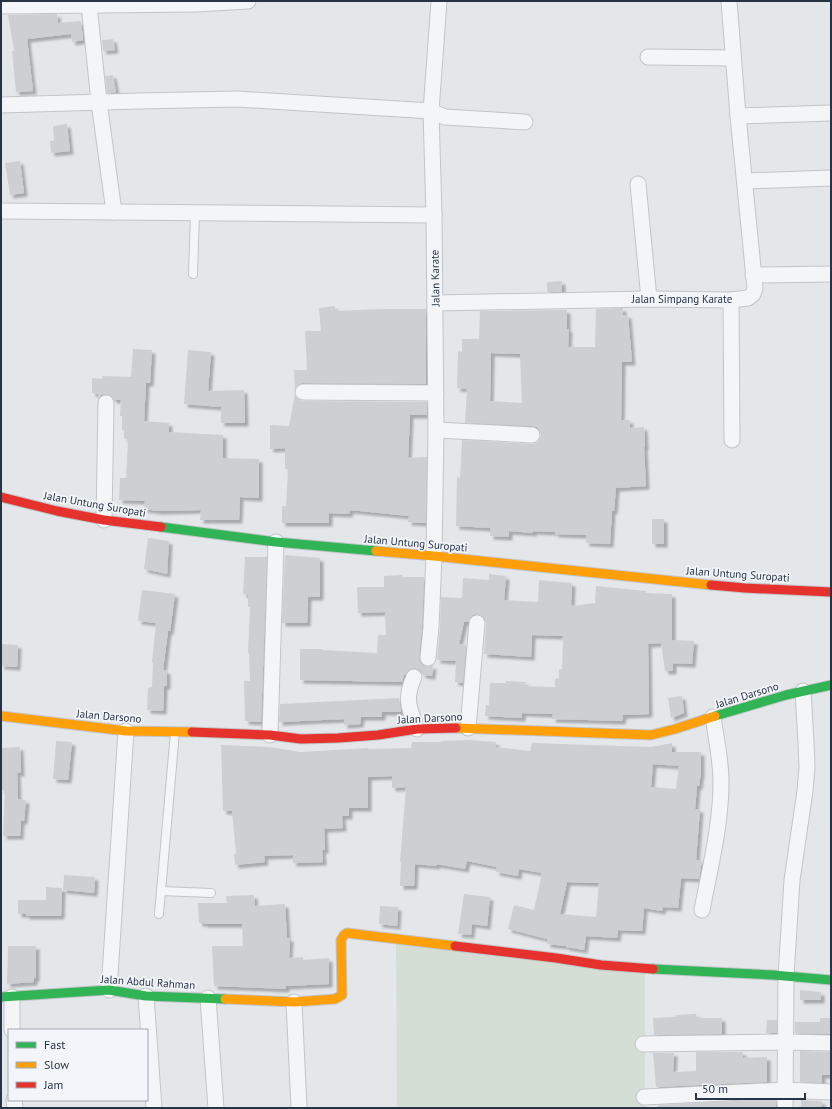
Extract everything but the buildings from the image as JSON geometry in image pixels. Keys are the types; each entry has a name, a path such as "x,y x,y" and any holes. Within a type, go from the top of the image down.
{"street":[{"path":"1,6 50,3 89,5 248,1"},
{"name":"Jalan Karate","path":"428,658 434,556 436,430 434,215 431,111 439,1"},
{"name":"Jalan Simpang Karate","path":"435,303 649,299 731,300 748,298 753,294 753,275 729,1"},
{"path":"89,5 99,102 114,212"},
{"path":"648,57 733,58"},
{"path":"1,106 237,99 431,111 445,116 525,122"},
{"path":"738,116 831,113"},
{"path":"745,181 831,178"},
{"path":"638,184 649,299"},
{"path":"1,211 434,215"},
{"path":"753,275 831,274"},
{"path":"731,300 732,440"},
{"path":"303,392 436,393"},
{"path":"104,520 106,403"},
{"path":"436,430 532,435"},
{"name":"Jalan Untung Suropati","path":"1,497 57,511 104,520 276,542 434,556 696,584 831,592"},
{"path":"270,735 276,542"},
{"path":"468,728 477,624"},
{"path":"414,677 408,692 408,704 417,729"},
{"name":"Jalan Darsono","path":"1,716 126,731 175,731 270,735 301,739 378,735 417,729 468,728 651,735 668,732 713,717 803,691 831,685"},
{"path":"784,1108 786,976 792,880 805,791 806,742 803,691"},
{"path":"702,910 712,859 720,798 720,770 713,717"},
{"path":"108,990 126,731"},
{"name":"Jalan Abdul Rahman","path":"6,997 108,990 146,996 294,1002 335,999 342,995 341,940 344,935 348,933 619,967 786,976"},
{"path":"786,976 831,980"},
{"path":"146,996 154,1108"},
{"path":"6,997 12,1029"},
{"path":"208,998 216,1108"},
{"path":"294,1002 299,1108"},
{"path":"643,1044 786,1042 831,1043"},
{"path":"644,1097 785,1090 831,1092"}],"lane":[{"path":"193,274 195,213"},
{"path":"159,914 175,731"},
{"path":"160,891 211,893"}],"shaded area":[{"path":"396,942 645,971 645,1108 397,1108"}],"traffic: fast":[{"path":"161,527 276,542 376,551"},
{"path":"715,716 786,695 831,685"},
{"path":"653,969 773,975 831,980"},
{"path":"1,997 109,990 146,996 225,999"}],"traffic: slow":[{"path":"376,551 711,585"},
{"path":"1,716 126,731 192,732"},
{"path":"456,728 651,735 715,716"},
{"path":"225,999 294,1002 335,999 342,995 341,940 347,933 455,946"}],"traffic: jam":[{"path":"1,497 57,511 104,520 161,527"},
{"path":"711,585 831,592"},
{"path":"192,732 270,735 301,739 378,735 417,729 456,728"},
{"path":"455,946 601,965 653,969"}]}
